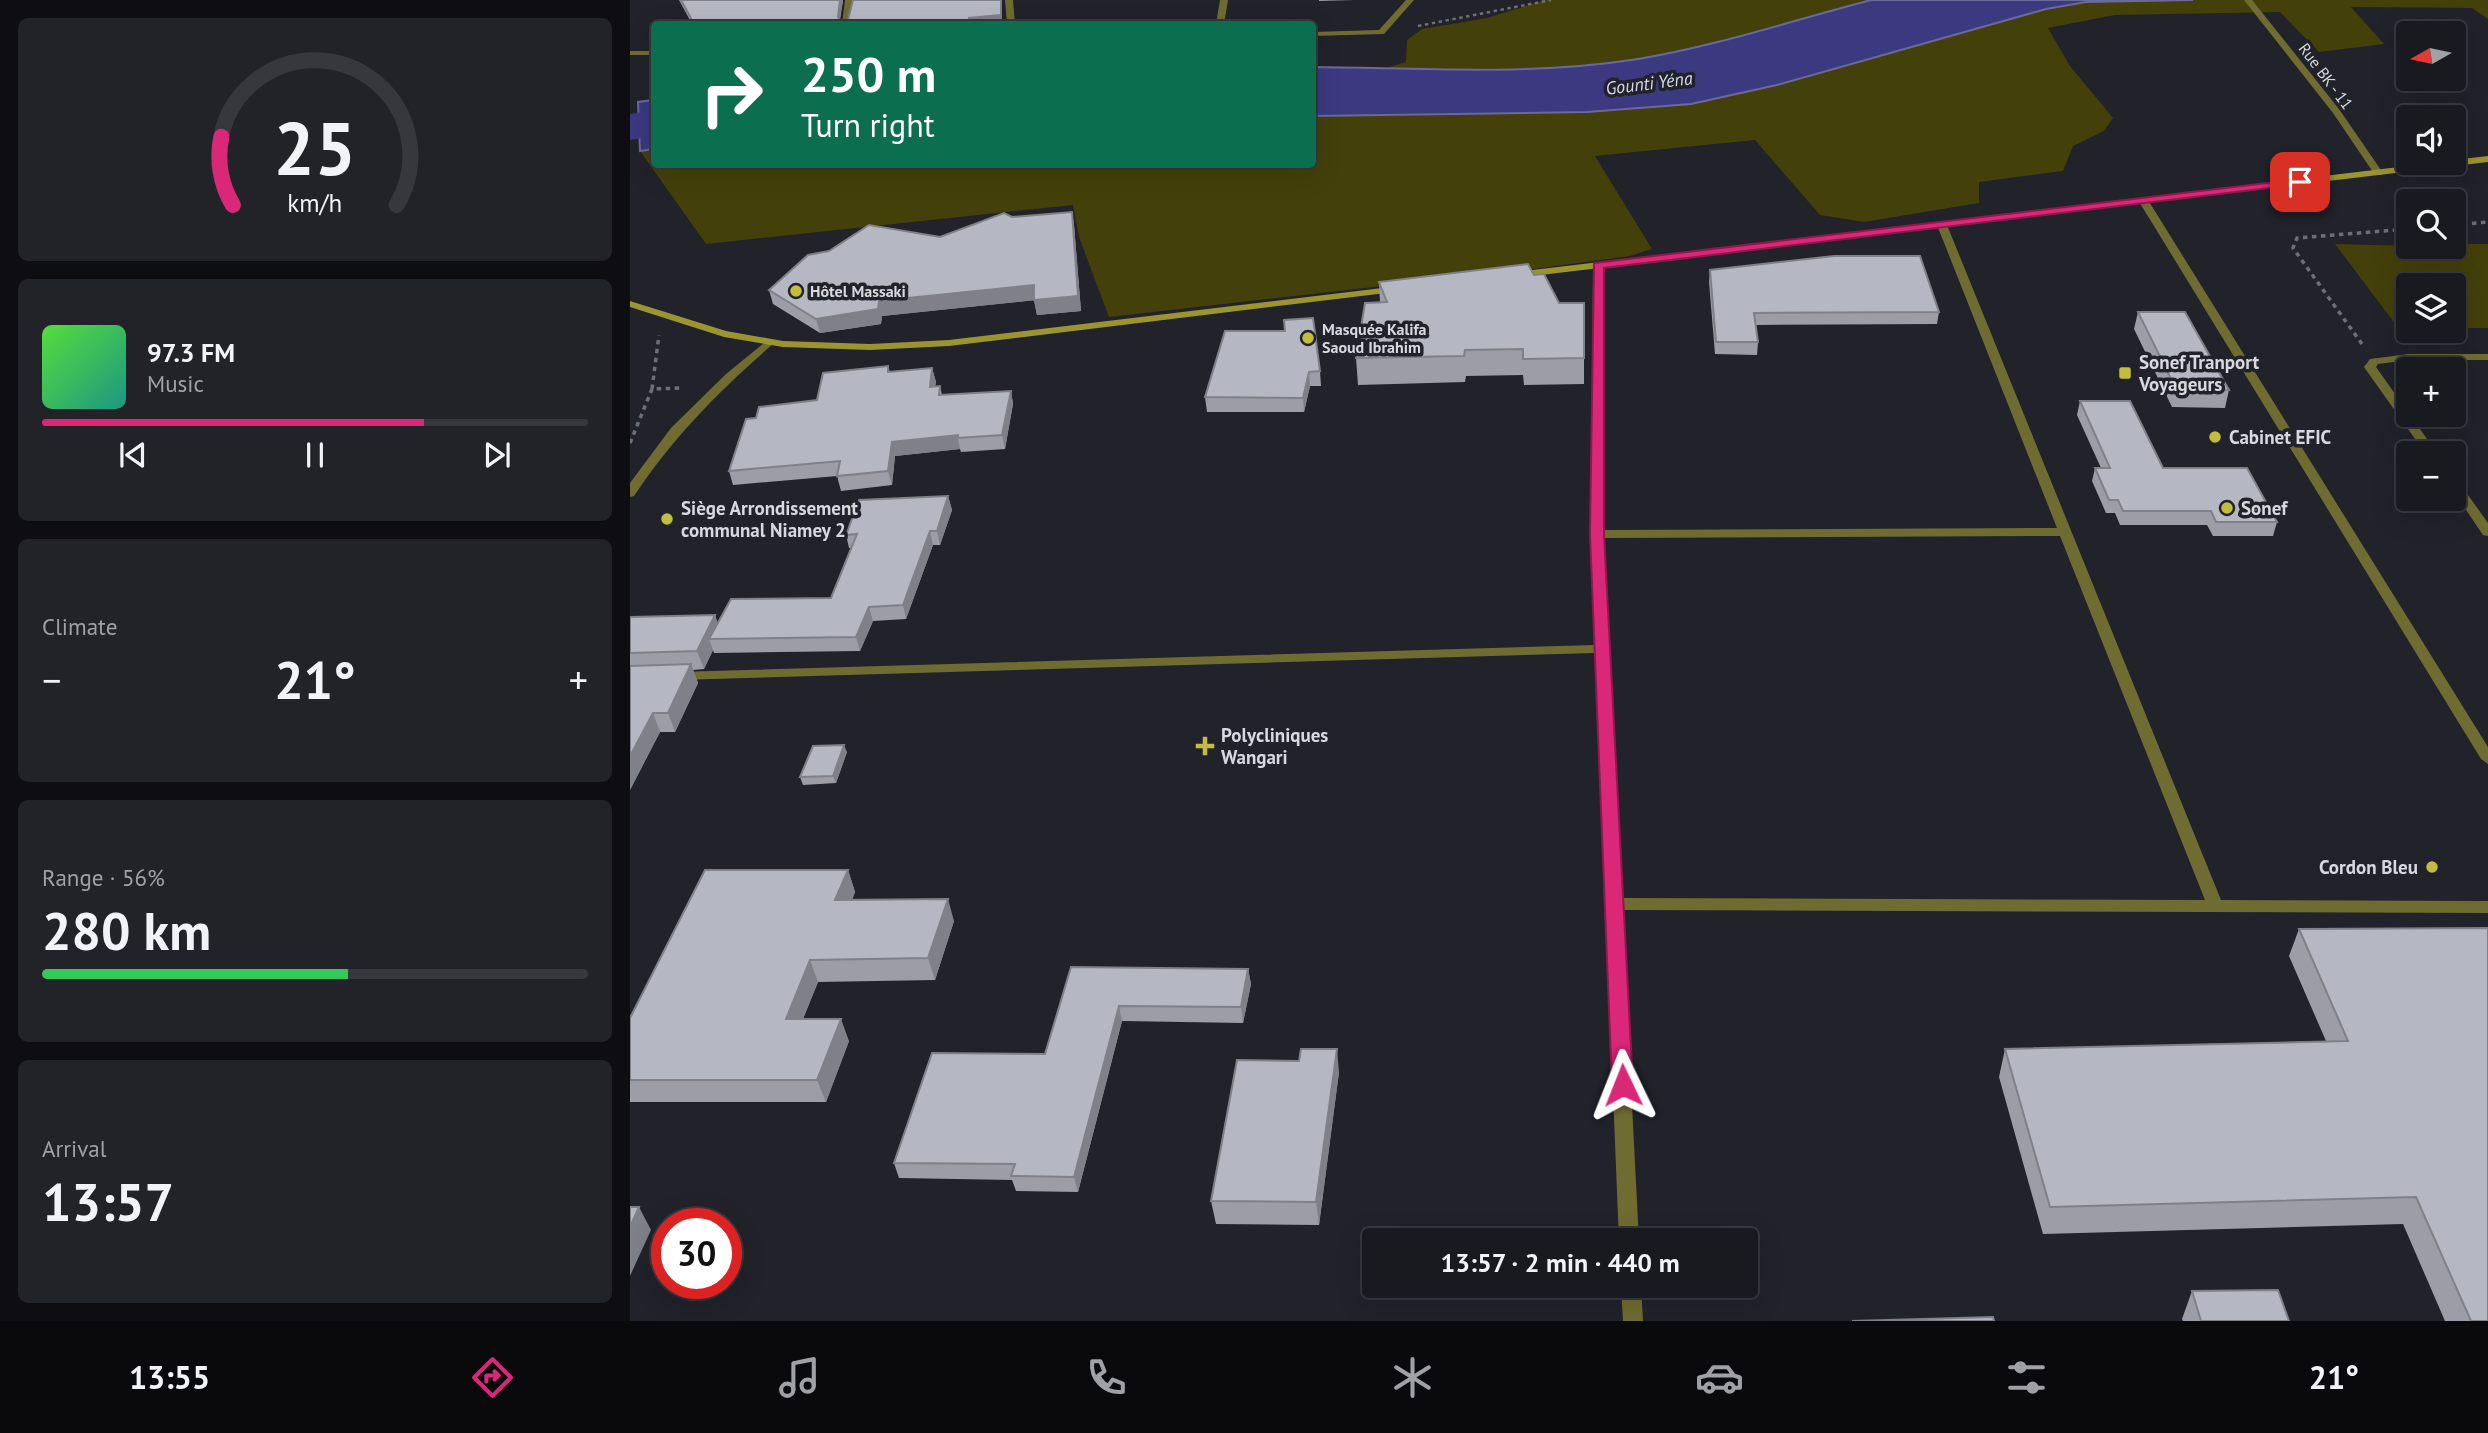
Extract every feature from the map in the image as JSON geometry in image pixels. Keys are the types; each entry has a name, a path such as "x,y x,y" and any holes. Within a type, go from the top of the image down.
{"street":[{"path":"846,21 849,0"},
{"path":"1009,0 1011,21"},
{"path":"1220,21 1224,0"},
{"path":"1316,34 1381,32 1410,0"},
{"name":"Rue BK - 11","path":"2249,1 2336,111 2378,173"},
{"path":"630,53 651,53"},
{"path":"1503,277 2488,159"},
{"path":"2143,200 2488,759"},
{"path":"1942,225 2215,906"},
{"path":"1598,266 1597,534 1628,1228"},
{"path":"630,304 724,334 769,342 858,347 949,342 1408,288"},
{"path":"630,493 660,448 718,386 769,342"},
{"path":"2422,441 2370,367 2374,361 2409,357 2488,356"},
{"path":"2466,501 2488,532"},
{"path":"1597,534 2065,532"},
{"path":"657,677 1603,649"},
{"path":"1615,904 2488,907"},
{"path":"1632,1298 1633,1321"}],"path":[{"path":"1381,32 1551,0"},
{"path":"2466,224 2488,222"},
{"path":"2374,361 2293,248 2297,239 2396,230"},
{"path":"652,389 657,337 672,317"},
{"path":"630,443 647,403"}],"shaded area":[{"path":"1545,0 2488,0 2488,19 2472,8 2351,7 2384,44 2319,52 2280,12 2115,15 2048,28 2070,66 2113,118 2104,131 2073,146 2063,171 1979,182 1979,203 1864,222 1820,215 1755,140 1595,156 1652,249 1630,256 1541,268 1109,317 1079,237 1073,205 706,244 652,168 1316,168 1316,89 1406,62 1407,40 1422,29 1487,18"},
{"path":"651,149 651,166 640,151"},
{"path":"2335,244 2396,246 2396,259 2466,259 2466,244 2488,244 2488,328 2466,328 2466,273 2396,273 2396,325"}],"water":[{"path":"1871,0 2193,0 2086,2 2046,9 1777,85 1691,104 1587,112 1316,116 1316,67 1476,70 1557,68 1638,59 1755,32"},
{"path":"651,100 651,149 640,151 638,102"}],"building":[{"path":"681,0 840,0 838,17 840,20 848,20 853,0 1001,0 1001,15 969,18 969,21 692,21"},
{"path":"1072,212 1078,296 1034,300 1034,285 879,301 878,309 816,319 769,290 808,255 829,251 869,225 940,237 1004,213 1012,217"},
{"path":"1834,256 1920,256 1939,312 1754,313 1758,342 1716,342 1710,270"},
{"path":"1528,264 1534,275 1544,274 1559,303 1584,303 1584,358 1523,359 1523,349 1465,350 1464,356 1356,358 1365,303 1387,302 1379,282"},
{"path":"2138,312 2185,312 2229,390 2176,389"},
{"path":"1313,318 1320,371 1309,372 1303,398 1205,397 1225,331 1285,331 1284,320"},
{"path":"888,366 888,372 932,368 930,387 940,386 939,395 1011,391 1002,435 958,438 958,435 892,442 888,471 837,476 840,461 729,471 746,419 756,418 759,407 817,400 823,373"},
{"path":"2080,401 2130,401 2163,468 2247,468 2277,522 2216,522 2211,511 2123,511 2118,500 2109,500 2095,468 2110,468"},
{"path":"948,496 937,531 930,531 903,605 869,607 856,637 709,639 731,599 831,598 857,534 846,535 859,500"},
{"path":"715,615 697,651 630,653 630,617"},
{"path":"691,664 668,713 653,713 630,756 630,666"},
{"path":"844,745 833,776 800,777 813,746"},
{"path":"705,870 848,870 835,900 948,899 928,958 810,960 786,1019 841,1019 817,1080 630,1080 630,1018"},
{"path":"2488,928 2488,1321 2471,1321 2416,1197 2050,1207 2005,1049 2348,1041 2299,929"},
{"path":"1071,967 1248,969 1241,1007 1119,1006 1074,1177 1011,1176 1015,1164 894,1163 932,1053 1045,1054"},
{"path":"1301,1049 1337,1049 1316,1202 1211,1201 1237,1060 1299,1061"},
{"path":"630,1207 639,1207 630,1227"},
{"path":"2278,1290 2289,1321 2201,1321 2192,1291"},
{"path":"1993,1317 1994,1321 1852,1321"}],"waterway":[{"name":"Gounti Yéna","path":"630,127 651,124"}],"place":[{"name":"Hôtel Massaki","path":"796,291"},
{"name":"Masquée Kalifa Saoud Ibrahim","path":"1308,338"},
{"name":"Sonef Tranport Voyageurs","path":"2125,373"},
{"name":"Cabinet EFIC","path":"2215,437"},
{"name":"Sonef","path":"2227,508"},
{"name":"Siège Arrondissement communal Niamey 2","path":"667,519"},
{"name":"Polycliniques Wangari","path":"1205,746"},
{"name":"Cordon Bleu","path":"2432,867"}],"route":[{"path":"1623,1085 1597,534 1598,266 2300,182"}]}
